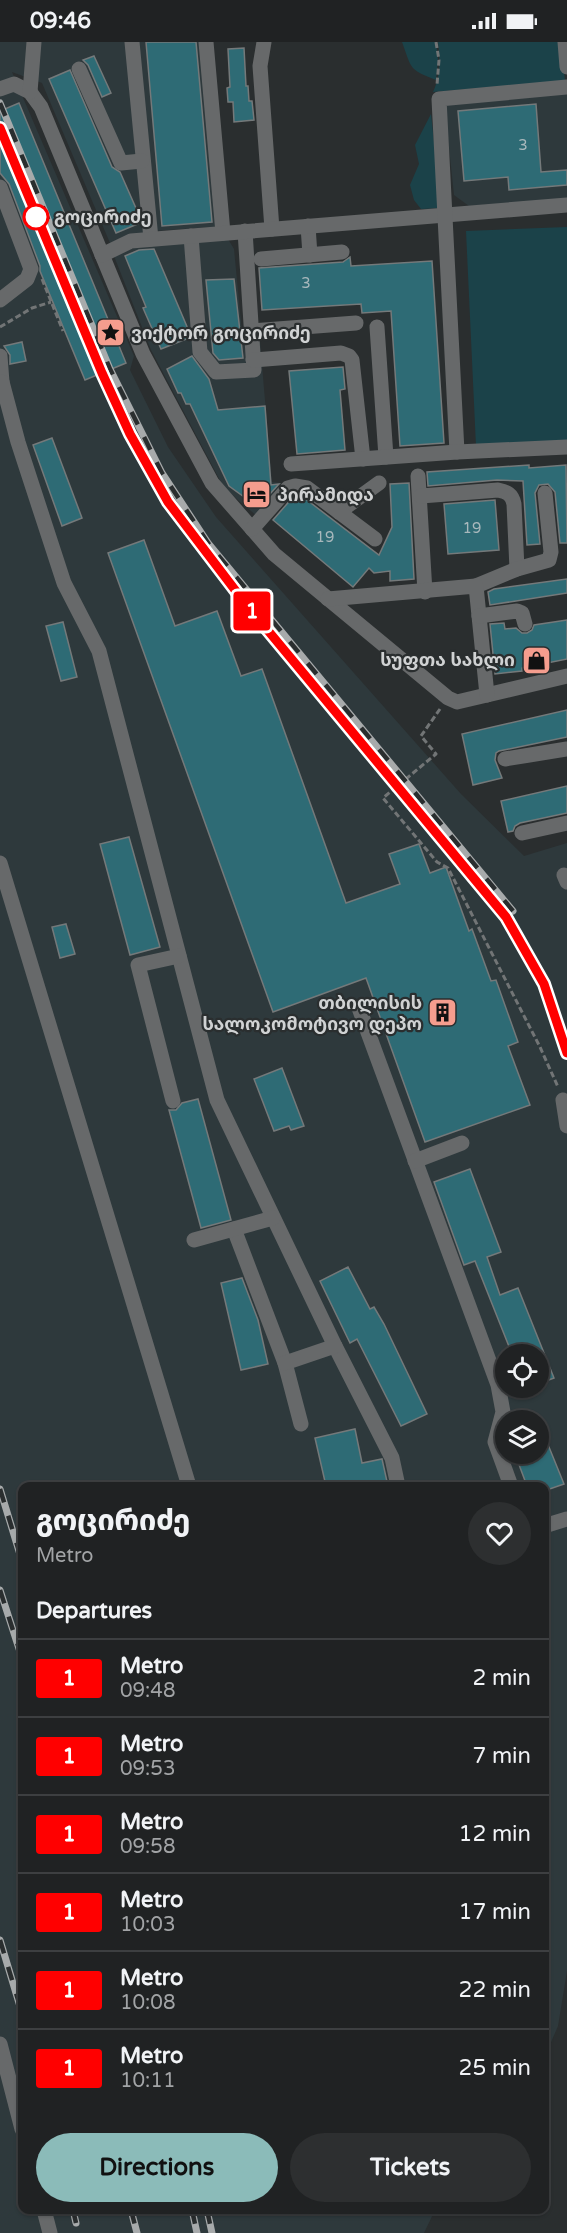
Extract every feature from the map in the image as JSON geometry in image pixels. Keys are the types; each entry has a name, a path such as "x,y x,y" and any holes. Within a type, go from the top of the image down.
{"street":[{"path":"30,92 33,42"},
{"path":"132,42 151,239"},
{"path":"206,42 223,233"},
{"path":"264,42 260,66 272,229"},
{"path":"565,42 567,67"},
{"path":"78,69 121,164 142,161"},
{"path":"0,89 14,84 30,92 41,107 143,354 212,483 274,554 448,698 457,702 567,676"},
{"path":"457,452 439,99 567,87"},
{"path":"0,187 31,269 27,279 0,300"},
{"path":"102,255 131,241 567,205"},
{"path":"308,226 310,255"},
{"path":"191,236 200,352 216,372 254,370 245,231"},
{"path":"261,259 342,252"},
{"path":"252,331 356,323"},
{"path":"377,327 386,457"},
{"path":"253,360 340,353 349,356 352,360 363,459"},
{"path":"0,357 1,383 64,583 99,651 217,1100 335,1346 392,1458 397,1482"},
{"path":"291,464 567,447"},
{"path":"418,476 425,592"},
{"path":"339,512 379,483"},
{"path":"252,529 288,488 295,486 307,488 375,539"},
{"path":"421,496 498,490 509,493 514,504 517,569"},
{"path":"328,599 476,586 517,569 544,562 551,556 545,493"},
{"path":"476,586 487,695"},
{"path":"479,616 517,611 522,613 525,624"},
{"path":"505,759 567,749"},
{"path":"522,833 567,823"},
{"path":"0,863 188,1482"},
{"path":"173,1101 138,965 179,956"},
{"path":"359,1008 498,1385 503,1412 495,1442 510,1482"},
{"path":"563,1100 567,1126"},
{"path":"415,1161 462,1143"},
{"path":"194,1240 273,1218"},
{"path":"234,1229 285,1363 301,1424"},
{"path":"285,1363 335,1346"},
{"path":"549,1524 567,1519"},
{"path":"0,2044 18,2114"},
{"path":"45,2214 50,2233"}],"path":[{"path":"436,42 439,60 436,79 439,99"},
{"path":"40,275 63,331"},
{"path":"0,327 32,308 51,302"},
{"path":"448,698 422,736 436,754 383,798 437,862 448,868 540,1047 563,1100"}],"shaded area":[{"path":"0,42 209,42 226,226 155,231 110,243 42,83 12,72 134,356 130,370 168,447 216,517 461,794 524,856 567,843 567,1971 558,2026 549,2047 549,1482 18,1482 18,2214 433,2214 424,2233 0,2233"},
{"path":"402,42 436,42 438,60 436,80 412,67"},
{"path":"438,42 561,42 565,81 433,92 439,67"},
{"path":"567,91 567,199 469,206 454,195 444,100"},
{"path":"431,114 441,208 421,209 414,200 410,185 419,164 415,145"},
{"path":"567,227 567,442 476,446 466,231"},
{"path":"228,239 234,249 243,343 260,342 272,482 280,483 258,517 224,488 151,350 114,256 149,242"}],"building":[{"path":"146,42 196,42 212,222 162,226"},
{"path":"244,48 246,86 248,86 249,101 252,101 254,120 234,122 233,102 228,102 227,88 230,87 228,49"},
{"path":"94,56 111,93 102,97 88,65 83,60"},
{"path":"70,70 112,167 120,172 139,215 140,223 116,233 49,79"},
{"path":"19,103 126,363 85,380 40,271 9,184 0,173 0,111"},
{"path":"536,104 541,172 567,170 567,185 509,190 508,177 464,181 458,111"},
{"path":"154,249 188,329 189,338 161,349 143,308 146,307 125,256 139,250"},
{"path":"350,257 351,266 432,261 444,443 400,446 391,311 362,313 361,304 262,310 259,268 343,262"},
{"path":"234,279 243,358 219,360 213,353 206,280"},
{"path":"22,342 26,361 10,364 10,355 4,346"},
{"path":"192,356 209,379 218,410 265,406 271,485 279,484 258,507 229,486 190,404 186,404 181,393 178,393 167,369"},
{"path":"343,367 345,389 340,390 345,450 297,454 289,371"},
{"path":"52,438 82,518 62,526 33,445"},
{"path":"529,465 529,468 566,465 567,543 560,543 555,492 548,484 539,485 535,493 540,544 527,545 523,481 497,480 428,486 427,472"},
{"path":"409,483 414,579 390,581 390,571 374,573 369,568 353,587 273,520 293,497 303,497 379,555 392,527 390,484"},
{"path":"495,500 499,550 448,554 444,504"},
{"path":"144,540 175,626 217,611 241,676 262,669 346,903 400,884 389,854 419,844 430,873 446,867 469,931 472,929 491,981 496,980 518,1042 508,1046 530,1105 425,1142 366,978 273,1012 108,553"},
{"path":"567,579 567,593 490,605 488,592 494,589"},
{"path":"567,620 567,659 522,668 522,671 495,674 490,624 504,623 505,629 516,628 522,633 527,633 534,625"},
{"path":"63,622 77,677 61,681 46,626"},
{"path":"567,710 567,737 499,751 496,753 495,760 502,778 473,785 462,734"},
{"path":"567,786 567,813 520,823 513,831 508,832 501,801"},
{"path":"129,837 160,947 130,955 100,844"},
{"path":"66,924 75,954 60,958 52,927"},
{"path":"282,1068 304,1126 291,1130 289,1126 274,1131 254,1079"},
{"path":"198,1099 231,1220 201,1228 169,1110 176,1110 182,1103"},
{"path":"470,1169 501,1252 487,1257 500,1295 518,1288 540,1344 508,1344 475,1261 464,1265 434,1182"},
{"path":"348,1267 370,1309 374,1307 384,1324 427,1414 401,1426 357,1339 350,1343 320,1281"},
{"path":"242,1278 258,1320 268,1364 241,1370 221,1283"},
{"path":"549,1366 554,1378 549,1380"},
{"path":"355,1429 362,1463 382,1459 387,1482 325,1482 315,1438"},
{"path":"549,1447 564,1484 549,1489 549,1482 526,1482 519,1464 549,1464"}],"railway":[{"path":"0,103 110,369 162,473 208,543 513,911"},
{"path":"0,128 102,373 130,434 168,502 196,538"},
{"path":"217,567 506,917"},
{"path":"0,1489 18,1548"},
{"path":"0,1590 18,1646"},
{"path":"0,1940 18,2000"},
{"path":"74,2214 76,2223"},
{"path":"132,2214 137,2233"},
{"path":"193,2214 197,2233"},
{"path":"208,2214 212,2233"}],"metro line":[{"name":"1","path":"0,128 102,373 130,434 168,502 245,603 506,917 544,984 567,1053"}],"place":[{"name":"გოცირიძე","path":"36,217"},
{"name":"ვიქტორ გოცირიძე","path":"110,333"},
{"name":"პირამიდა","path":"256,495"},
{"name":"სუფთა სახლი","path":"536,660"},
{"name":"თბილისის სალოკომოტივო დეპო","path":"443,1013"}]}
